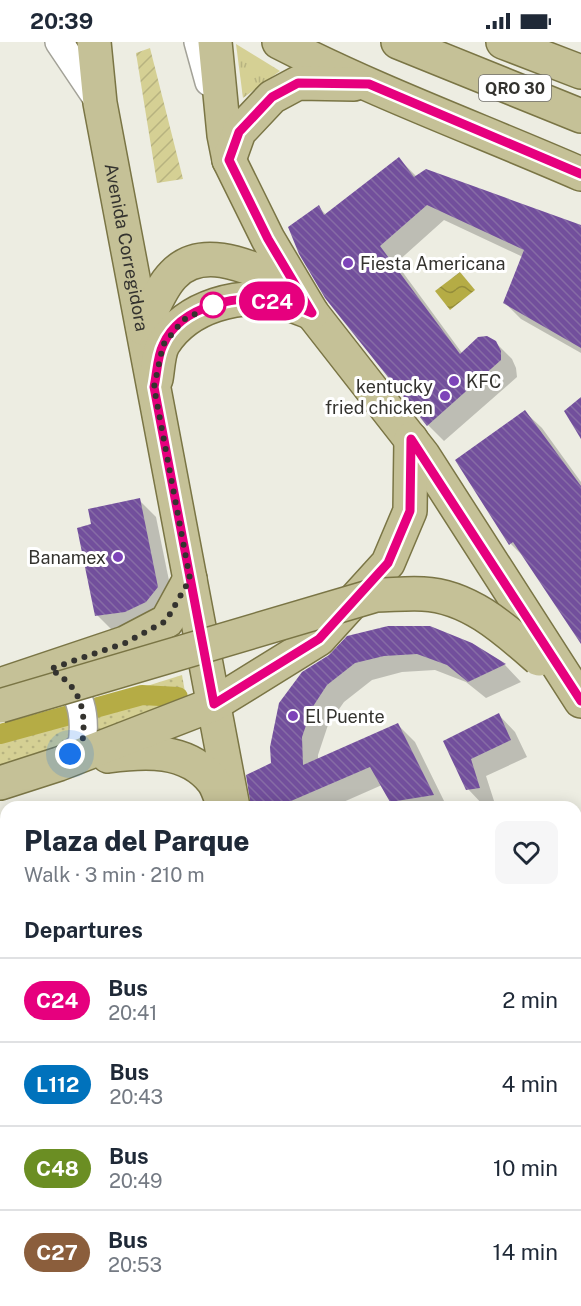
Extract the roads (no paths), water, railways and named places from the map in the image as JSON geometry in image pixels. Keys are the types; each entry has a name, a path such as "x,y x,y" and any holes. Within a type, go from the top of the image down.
{"main road":[{"name":"Avenida Corregidora","path":"94,42 100,104 232,801"},
{"path":"215,42 226,148 268,239 304,299 411,439 580,700"},
{"path":"279,42 336,71 581,174"},
{"path":"313,42 336,71"},
{"name":"QRO 30","path":"398,42 448,60 581,116"},
{"name":"QRO 30","path":"503,42 581,72"},
{"path":"448,60 581,134"},
{"path":"226,148 272,97 298,83 369,84"},
{"path":"143,328 173,274 197,260 226,260 304,299"},
{"path":"154,387 163,345 183,320 213,305 246,300 304,299"},
{"path":"0,783 59,764 214,704 319,639 388,563 410,511 411,439"},
{"path":"0,685 125,643 166,621 190,579"},
{"path":"0,706 376,595 425,594 462,604 498,622 539,659"},
{"path":"59,764 137,752 169,753 196,767 213,781 221,801"}],"street":[{"path":"59,42 100,104"},
{"path":"198,42 226,148"},
{"path":"539,659 580,700"},
{"path":"50,669 66,679 83,714 82,745 59,764"}],"water":[{"path":"460,272 475,290 450,310 435,291"}],"waterway":[{"path":"0,734 142,695 178,697"}],"place":[{"name":"Fiesta Americana","path":"348,263"},
{"name":"KFC","path":"454,381"},
{"name":"kentucky fried chicken","path":"445,396"},
{"name":"Banamex","path":"118,557"},
{"name":"El Puente","path":"293,716"}]}
